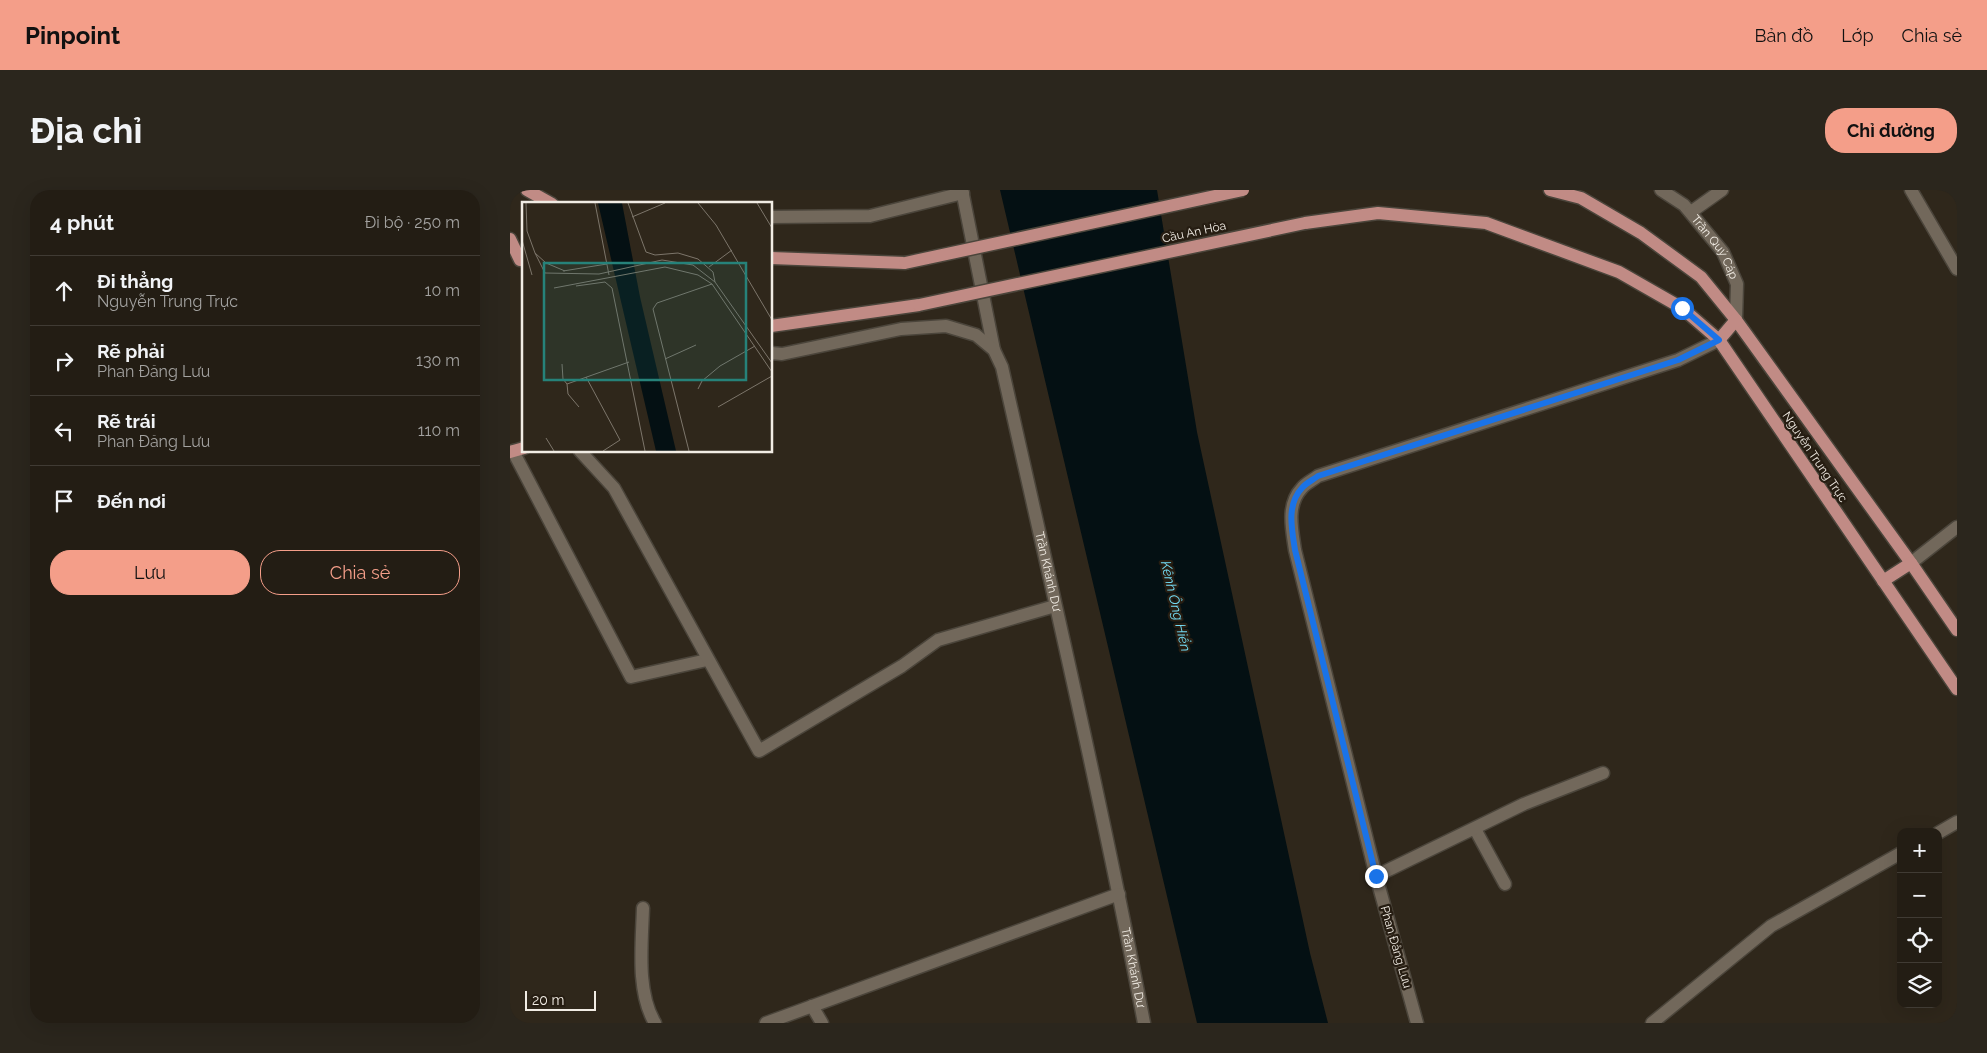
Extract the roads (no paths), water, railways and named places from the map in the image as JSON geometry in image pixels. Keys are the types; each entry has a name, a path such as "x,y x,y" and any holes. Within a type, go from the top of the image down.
{"main road":[{"path":"527,190 548,202"},
{"path":"772,258 905,263 1243,190"},
{"name":"Nguyễn Trung Trực","path":"1550,190 1581,198 1641,233 1701,277 1736,320 1911,562 1957,630"},
{"name":"Cầu An Hòa","path":"772,326 919,305 1304,223 1378,214 1486,222 1619,272"},
{"path":"510,239 519,260"},
{"name":"Nguyễn Trung Trực","path":"1619,272 1682,308 1719,340 1957,689"},
{"path":"1719,340 1736,320"},
{"path":"1884,581 1911,562"}],"street":[{"name":"Trần Quý Cáp","path":"1661,190 1684,205 1723,252 1737,284 1736,320"},
{"path":"1691,212 1722,190"},
{"path":"1912,190 1957,269"},
{"path":"772,217 870,216 962,192"},
{"name":"Trần Khánh Dư","path":"962,192 994,350 1002,367 1056,606 1119,894 1144,1023"},
{"path":"772,353 782,354 901,329 946,326 976,336 994,350"},
{"name":"Phan Đăng Lưu","path":"1417,1023 1376,876 1295,550 1291,519 1294,499 1302,487 1318,476 1678,360 1719,340"},
{"path":"516,450 631,677 708,660"},
{"path":"581,452 614,488 759,752 902,666 938,640 1056,606"},
{"path":"1911,562 1957,528"},
{"path":"1376,876 1524,804 1603,773"},
{"path":"1942,831 1957,822"},
{"path":"1475,829 1505,884"},
{"path":"1652,1023 1771,926 1897,855"},
{"path":"766,1023 1119,894"},
{"path":"644,908 641,975 650,1016 655,1023"},
{"path":"812,1006 822,1023"}],"water":[{"name":"Kênh Ông Hiển","path":"1000,190 1157,190 1197,432 1310,953 1328,1023 1197,1023"}]}
